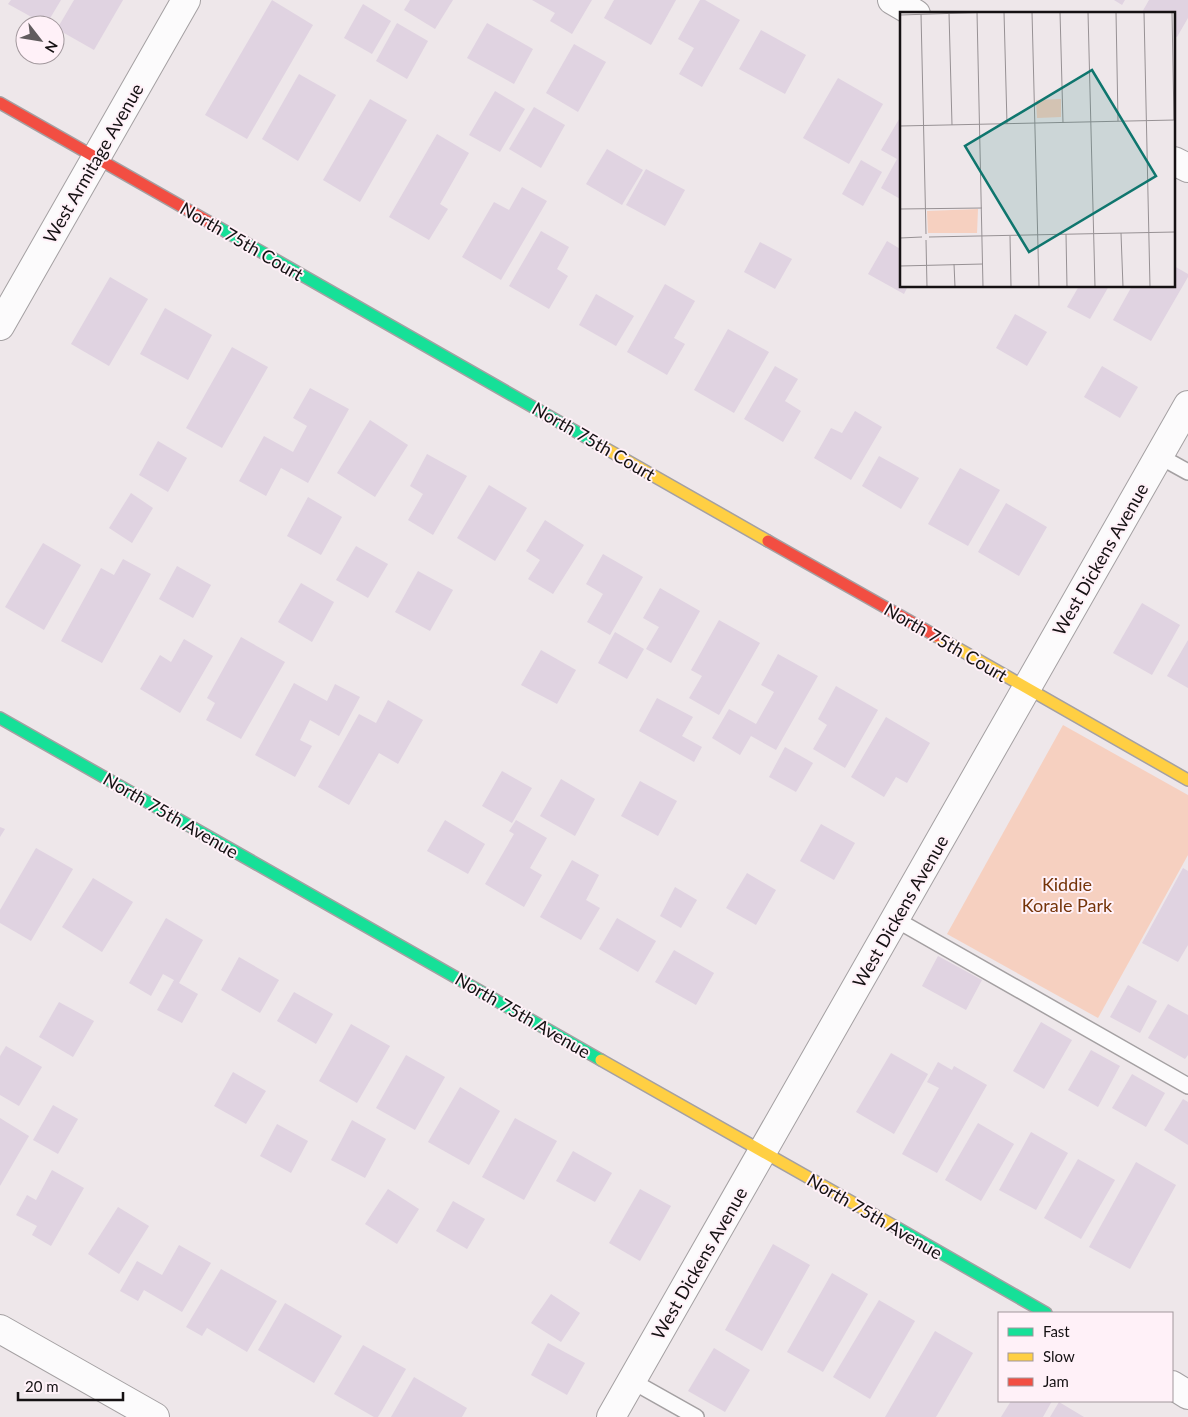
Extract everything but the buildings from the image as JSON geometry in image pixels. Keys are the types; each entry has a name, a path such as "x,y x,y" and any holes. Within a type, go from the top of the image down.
{"street":[{"name":"West Armitage Avenue","path":"0,326 186,0"},
{"path":"892,0 913,12"},
{"name":"North 75th Court","path":"0,103 1188,780"},
{"path":"1176,162 1188,168"},
{"name":"West Dickens Avenue","path":"611,1417 1188,405"},
{"name":"North 75th Avenue","path":"0,718 1044,1312"},
{"path":"0,1329 154,1417"},
{"path":"1173,1386 1188,1394"}],"lane":[{"path":"1159,456 1188,472"},
{"path":"895,919 1188,1086"},
{"path":"632,1380 696,1417"}],"green space":[{"name":"Kiddie Korale Park","path":"1063,725 1188,795 1188,855 1098,1018 947,934"}],"traffic: fast":[{"path":"216,226 603,447"},
{"path":"0,718 601,1060"},
{"path":"894,1226 1044,1312"}],"traffic: slow":[{"path":"603,447 768,541"},
{"path":"936,636 1188,780"},
{"path":"601,1060 894,1226"}],"traffic: jam":[{"path":"0,103 216,226"},
{"path":"768,541 936,636"}]}
